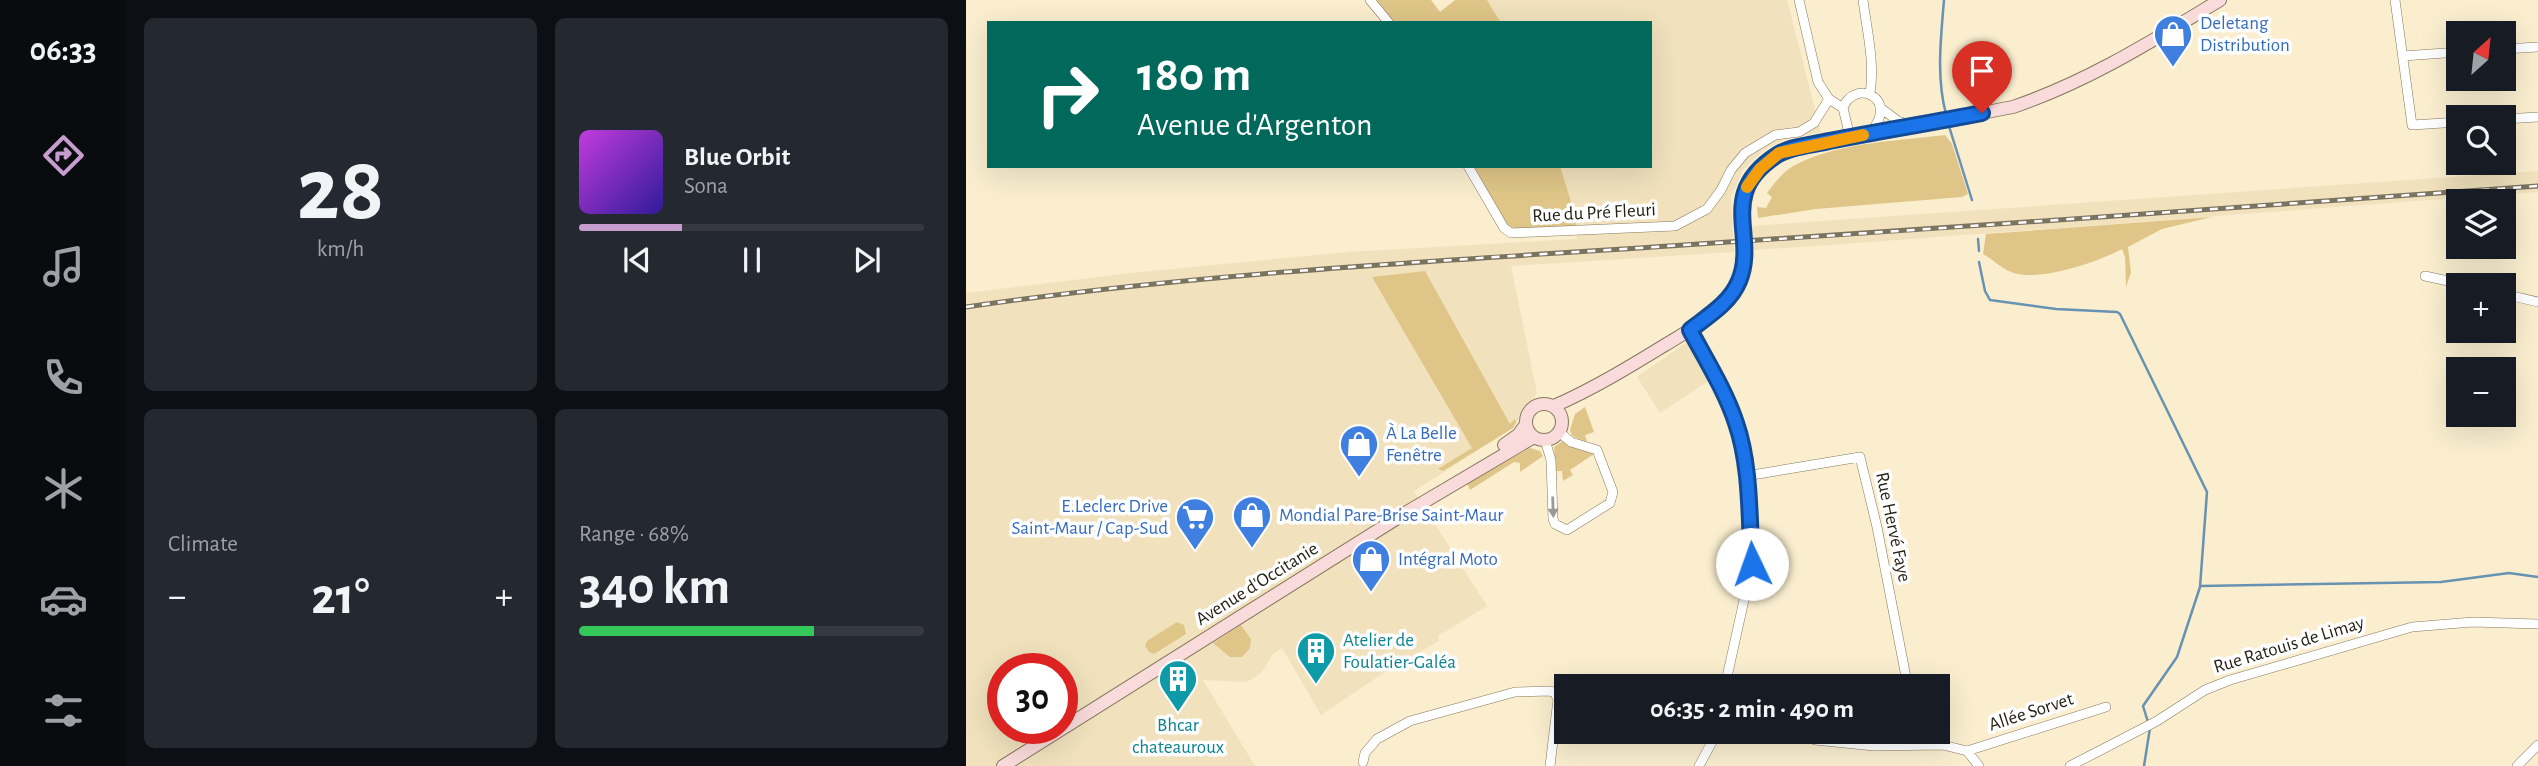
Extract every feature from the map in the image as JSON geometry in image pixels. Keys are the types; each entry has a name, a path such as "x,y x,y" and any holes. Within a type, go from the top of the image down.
{"main road":[{"path":"1850,137 2013,107 2058,92 2142,47 2220,0"},
{"name":"Avenue d'Occitanie","path":"1078,712 1509,442 1526,424 1527,414 1533,407 1541,404 1553,406 1598,386 1690,330 1727,300 1740,280 1743,250 1741,208 1747,188 1760,169 1779,153 1850,137"},
{"name":"Avenue d'Occitanie","path":"1003,766 1508,451 1539,438 1553,438 1598,386"},
{"path":"1553,406 1561,426"},
{"path":"1526,424 1539,438"},
{"path":"990,766 1026,744"}],"street":[{"path":"1370,0 1387,21"},
{"path":"1799,0 1818,82 1829,99 1843,108 1850,137"},
{"path":"1863,0 1870,52 1870,94"},
{"path":"2395,0 2412,125 2446,123"},
{"path":"2516,48 2538,47"},
{"path":"2403,56 2446,53"},
{"path":"1843,108 1850,96 1858,93 1870,94 1878,99 1882,109 1898,121 1915,126"},
{"name":"Rue du Pré Fleuri","path":"1469,168 1504,228 1511,233 1675,226 1707,209 1745,153 1775,135 1799,132 1814,122 1829,99"},
{"path":"1870,134 1882,109"},
{"path":"2516,118 2538,117"},
{"path":"2424,276 2446,281"},
{"path":"2516,297 2538,302"},
{"path":"1690,330 1737,425 1746,476 1752,564 1728,674"},
{"path":"1539,438 1551,460 1553,519 1555,524 1567,530 1610,503 1613,492 1597,450 1571,442 1561,426"},
{"name":"Rue Hervé Faye","path":"1746,476 1860,457 1877,527 1905,674"},
{"name":"Rue Ratouis de Limay","path":"2070,766 2157,721 2206,690 2230,680 2412,627 2473,622 2538,624"},
{"path":"1363,762 1369,746 1392,729 1452,708 1521,691 1549,691 1558,695 1550,766"},
{"name":"Allée Sorvet","path":"1967,751 2106,707"},
{"path":"1699,766 1711,744"},
{"path":"1854,744 1943,745 1967,751 1979,766"},
{"path":"2517,766 2538,745"}],"shaded area":[{"path":"1375,0 1431,0 1440,12 1455,0 1487,0 1500,21 1391,21"},
{"path":"1487,0 1787,0 1821,132 1783,140 1764,150 1743,170 1731,197 1734,252 1511,266 1537,393 1513,428 1414,491 1487,606 1438,636 1439,641 1382,674 1321,715 1282,648 1273,654 1262,672 1253,679 1245,682 1203,680 1255,766 966,766 966,293 1131,273 1348,252 1577,239 1574,211 1561,168 1652,168 1652,21 1500,21"},
{"path":"1945,135 1952,144 1968,194 1962,197 1816,209 1758,218 1757,207 1766,208 1772,197 1767,193 1785,172 1799,163 1852,146"},
{"path":"1473,168 1561,168 1574,211 1576,227 1518,230 1505,224"},
{"path":"2538,171 2538,192 2516,194 2516,189 2446,189 2446,199 1753,250 1751,226 2481,175 2516,175 2516,173"},
{"path":"2212,217 2162,229 2128,247 2131,272 2126,287 2125,257 2122,249 2067,270 2036,275 2011,272 1983,254 1986,234"},
{"path":"1425,271 1510,424 1515,419 1516,422 1513,428 1443,471 1438,469 1472,448 1372,277"},
{"path":"1688,341 1710,380 1660,413 1637,377"},
{"path":"1585,407 1594,432 1585,435 1587,442 1572,436 1570,430 1575,414"},
{"path":"1564,440 1594,454 1570,470 1573,475 1563,481 1562,471 1556,471 1554,447"},
{"path":"1530,448 1540,451 1543,456 1520,472 1520,463 1514,462 1470,490 1467,483"},
{"path":"1177,622 1184,625 1186,634 1154,654 1149,652 1145,646 1147,641"},
{"path":"1241,625 1251,639 1250,648 1242,657 1230,657 1213,643"}],"waterway":[{"path":"1944,0 1940,71 1946,114"},
{"path":"1948,123 1972,200"},
{"path":"1978,239 1979,251"},
{"path":"1979,262 1985,291 1990,300 2120,314 2207,492 2200,587 2177,657 2143,706 2148,722"},
{"path":"2201,586 2441,582 2509,573 2538,577"},
{"path":"2144,766 2150,728"}],"railway":[{"path":"966,307 1145,285 1325,269 2538,186"}],"slow traffic":[{"path":"1747,187 1760,169 1779,153 1863,135"}],"place":[{"name":"Deletang Distribution","path":"2173,68"},
{"name":"À La Belle Fenêtre","path":"1359,478"},
{"name":"Mondial Pare-Brise Saint-Maur","path":"1252,549"},
{"name":"E.Leclerc Drive Saint-Maur / Cap-Sud","path":"1195,551"},
{"name":"Intégral Moto","path":"1371,593"},
{"name":"Atelier de Foulatier-Galéa","path":"1316,685"},
{"name":"Bhcar chateauroux","path":"1178,713"}],"route":[{"path":"1752,564 1746,476 1737,425 1729,404 1690,330 1727,300 1740,280 1743,250 1741,208 1747,188 1760,169 1779,153 1982,113"}]}
